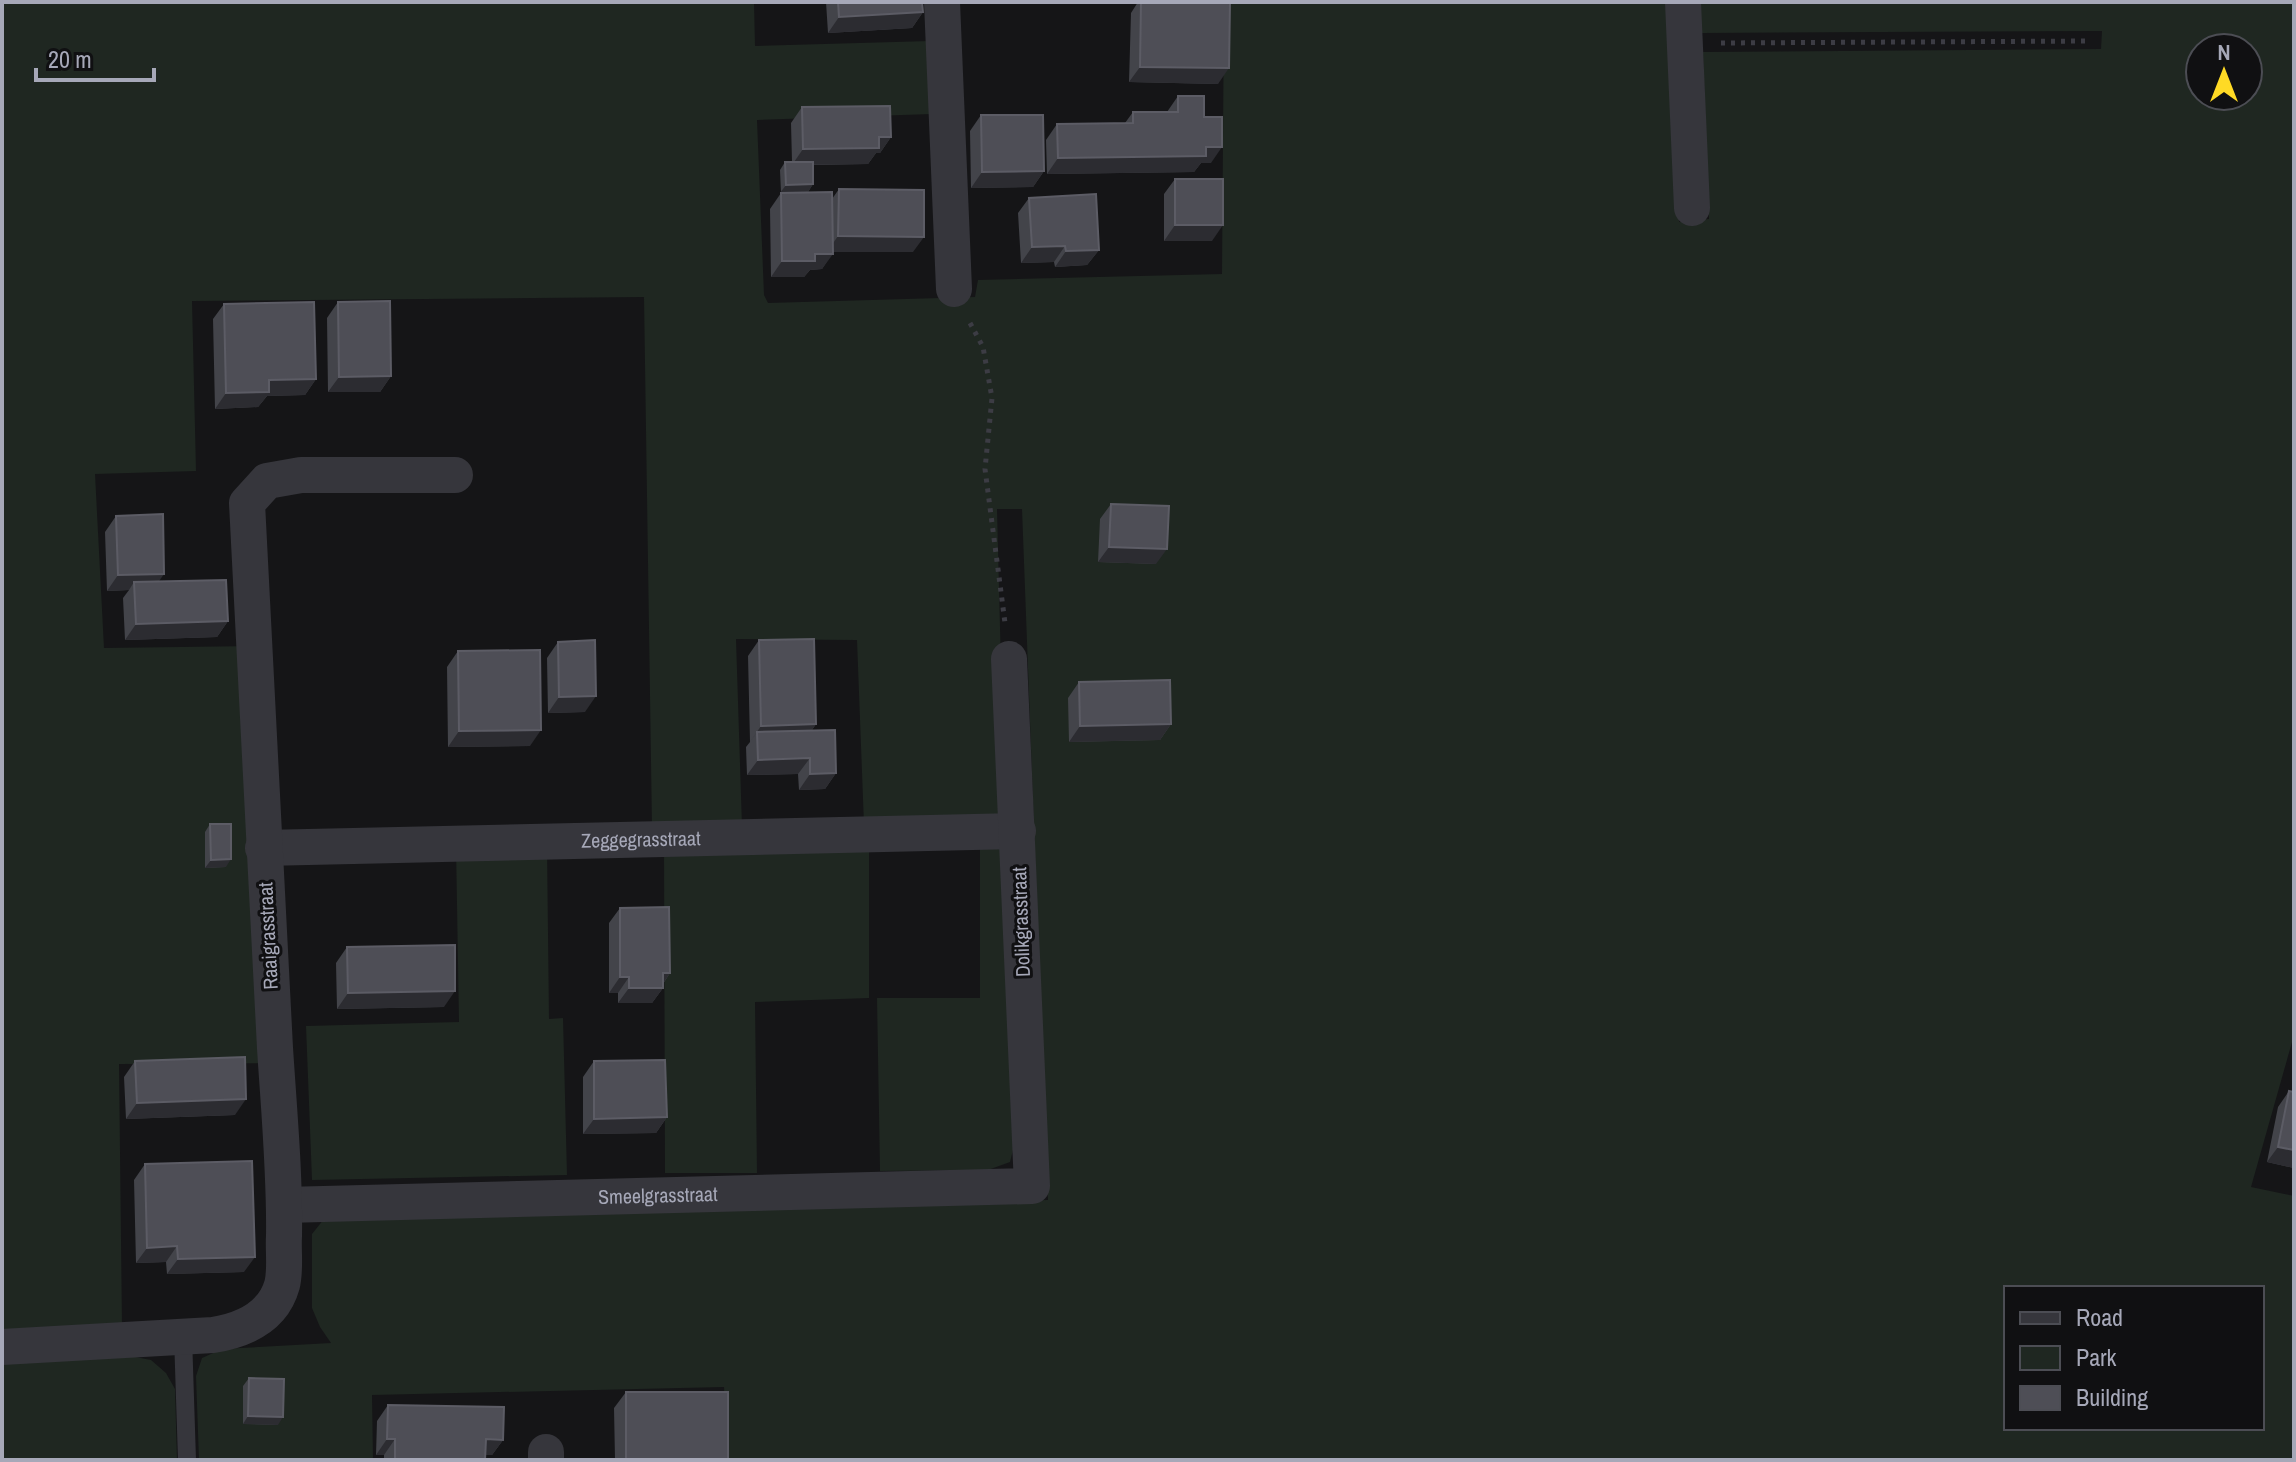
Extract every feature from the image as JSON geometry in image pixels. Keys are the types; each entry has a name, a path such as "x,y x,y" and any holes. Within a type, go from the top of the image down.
{"street":[{"path":"942,2 954,289"},
{"path":"1683,2 1692,208"},
{"name":"Raaigrasstraat","path":"2,1347 235,1332 266,1312 277,1297 282,1283 284,1205 247,503 267,481 301,475 455,475"},
{"name":"Dolikgrasstraat","path":"1009,659 1032,1186"},
{"name":"Zeggegrasstraat","path":"263,848 1018,831"},
{"name":"Smeelgrasstraat","path":"284,1205 1032,1186"}],"lane":[{"path":"183,1336 187,1460"}],"path":[{"path":"1684,43 2090,41"},
{"path":"954,289 983,347 992,398 985,469 1009,659"}],"green space":[{"path":"2,2 754,2 755,46 930,41 932,114 757,120 764,295 768,303 975,297 978,280 1222,274 1224,2 1670,2 1679,222 1709,219 1703,52 2101,49 2102,31 1701,33 1700,2 2294,2 2294,1035 2251,1187 2294,1196 2294,1460 728,1460 724,1387 372,1395 373,1460 199,1460 196,1376 202,1358 222,1349 331,1343 312,1308 312,1234 324,1219 362,1210 1048,1200 1022,509 997,509 1005,824 864,825 857,640 736,639 742,826 652,828 644,297 192,301 196,471 95,474 104,648 262,646 276,1063 119,1064 122,1326 2,1332"},
{"path":"869,843 869,998 755,1002 757,1173 665,1173 664,844"},
{"path":"980,843 1002,844 1015,1142 1010,1162 988,1170 880,1171 877,998 980,998"},
{"path":"456,846 547,846 549,1019 563,1018 567,1175 312,1180 306,1026 459,1022"},
{"path":"125,1355 151,1360 166,1373 175,1389 177,1460 2,1460 2,1362"}],"building":[{"path":"838,2 922,2 923,12 839,17"},
{"path":"1141,2 1230,2 1229,68 1140,67"},
{"path":"1178,96 1204,96 1204,117 1222,117 1222,147 1206,147 1206,156 1058,158 1057,124 1133,123 1133,112 1178,112"},
{"path":"890,106 891,137 879,137 879,148 803,149 802,107"},
{"path":"981,115 1043,115 1044,171 982,172"},
{"path":"785,162 813,162 813,184 786,185"},
{"path":"1175,179 1223,179 1223,225 1175,225"},
{"path":"839,189 924,190 924,237 838,236"},
{"path":"832,192 833,254 815,254 815,261 782,261 781,193"},
{"path":"1096,194 1099,250 1066,251 1065,246 1032,247 1029,198"},
{"path":"390,301 391,376 339,377 338,302"},
{"path":"314,302 316,379 269,380 269,392 226,393 224,304"},
{"path":"1111,504 1169,506 1167,549 1109,547"},
{"path":"163,514 164,574 118,575 116,516"},
{"path":"226,580 228,621 136,624 134,582"},
{"path":"814,639 816,724 761,726 759,640"},
{"path":"595,640 596,696 559,697 558,642"},
{"path":"540,650 541,730 459,731 458,651"},
{"path":"1170,680 1171,724 1080,726 1079,682"},
{"path":"835,730 836,773 810,774 810,758 758,760 757,732"},
{"path":"210,824 231,824 231,859 211,860"},
{"path":"669,907 670,973 663,973 663,988 629,988 629,977 620,977 620,908"},
{"path":"455,945 455,991 348,993 347,947"},
{"path":"245,1057 246,1099 137,1103 135,1061"},
{"path":"665,1060 667,1117 594,1119 594,1061"},
{"path":"2289,1091 2294,1092 2294,1150 2278,1147"},
{"path":"252,1161 255,1257 178,1259 177,1246 147,1248 145,1164"},
{"path":"249,1378 284,1379 283,1417 248,1416"},
{"path":"626,1392 728,1392 728,1460 626,1460"},
{"path":"388,1405 504,1407 503,1440 486,1439 485,1460 395,1459 395,1439 387,1439"}]}
